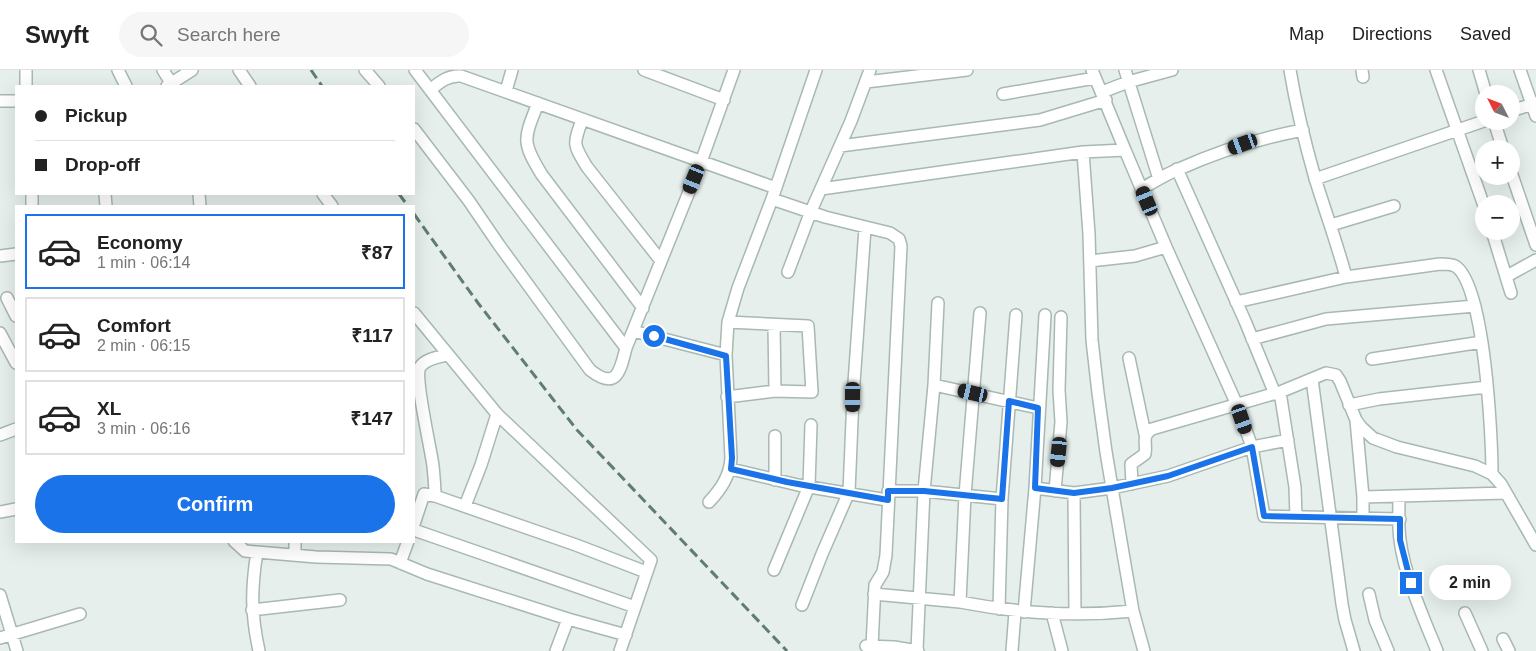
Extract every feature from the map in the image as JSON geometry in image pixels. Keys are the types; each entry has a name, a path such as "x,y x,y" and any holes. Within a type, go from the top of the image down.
{"street":[{"path":"26,70 26,85"},
{"path":"118,70 126,85"},
{"path":"163,70 170,85 192,70"},
{"path":"239,70 249,85"},
{"path":"365,70 378,85"},
{"path":"415,70 626,348"},
{"path":"506,91 512,70"},
{"path":"644,70 724,100"},
{"path":"415,130 469,201 590,370 599,377 608,380 618,375 626,348 700,162 734,70"},
{"path":"709,502 724,483 731,469 726,356 728,322 738,288 774,194 816,70"},
{"path":"788,272 811,211 840,146 870,70"},
{"path":"866,82 967,70"},
{"path":"1125,70 1159,180"},
{"path":"840,146 1040,120 1104,96 1128,82 1172,70"},
{"path":"1290,70 1302,130 1346,277"},
{"path":"1436,70 1480,195"},
{"path":"1479,70 1483,85"},
{"path":"1520,70 1534,104 1536,116"},
{"path":"1003,94 1094,74 1166,247 1237,405 1252,447 1264,516 1400,519"},
{"path":"430,90 443,80 453,76 461,76 700,162 811,211 865,228 890,233 899,239 901,246 885,564 875,586 871,648 894,646 917,650 924,491 934,385 938,304"},
{"path":"0,101 15,101"},
{"path":"538,103 526,139 532,159 542,175 643,308"},
{"path":"1520,109 1534,104"},
{"path":"582,120 574,142 577,150 587,167 661,261"},
{"path":"1316,179 1475,125"},
{"path":"1142,189 1177,169 1254,140 1302,130"},
{"path":"821,189 1083,152 1125,150"},
{"path":"1083,152 1089,234 1092,340 1112,488 1133,611 1144,651"},
{"path":"1177,169 1277,393 1288,440 1295,487 1296,517"},
{"path":"1515,185 1536,245"},
{"path":"1331,225 1394,206"},
{"path":"802,605 849,492 853,397 865,228"},
{"path":"1495,240 1511,293"},
{"path":"1090,260 1135,256 1166,247"},
{"path":"0,256 15,254"},
{"path":"1507,276 1536,260"},
{"path":"1236,302 1346,277 1449,264 1456,266 1468,283 1475,306 1482,342 1492,435 1492,474"},
{"path":"8,299 15,314"},
{"path":"1252,339 1326,319 1475,306"},
{"path":"960,602 965,494 980,312"},
{"path":"999,609 1002,499 1016,315"},
{"path":"1012,651 1020,612 1035,488 1044,315"},
{"path":"415,316 420,329 447,354 497,414 651,560 620,651"},
{"path":"1055,491 1061,422 1059,390 1062,317"},
{"path":"727,397 775,391 812,392 808,326 728,322"},
{"path":"774,325 775,391"},
{"path":"634,331 726,356"},
{"path":"0,333 15,361"},
{"path":"1372,359 1482,342"},
{"path":"435,496 433,465 422,408 418,374 419,368 424,363 447,354"},
{"path":"1129,358 1145,434 1146,454 1131,464 1132,484"},
{"path":"1145,434 1157,427 1277,393 1326,373 1336,375 1356,420 1373,438 1475,466 1492,474 1501,484 1536,545"},
{"path":"1312,379 1345,620 1354,651"},
{"path":"934,385 1038,408"},
{"path":"1349,405 1387,398 1487,387"},
{"path":"465,506 497,414"},
{"path":"1356,420 1363,518"},
{"path":"774,570 810,486 811,425"},
{"path":"0,435 15,429"},
{"path":"775,436 775,480"},
{"path":"1035,488 1074,493 1112,488 1182,472 1252,447 1288,440"},
{"path":"731,469 775,480 849,492 888,495 924,491 1002,499"},
{"path":"1074,493 1075,613"},
{"path":"1363,497 1506,493"},
{"path":"415,521 424,494 435,496 576,545 646,572"},
{"path":"1399,497 1400,540 1406,566 1422,616 1437,651"},
{"path":"0,512 15,509"},
{"path":"415,530 634,607"},
{"path":"236,543 245,551 390,559 427,574 568,619 626,635"},
{"path":"295,543 295,555"},
{"path":"400,563 407,543"},
{"path":"257,552 252,584 252,610 259,651"},
{"path":"874,594 960,602 1020,612 1109,614 1133,611"},
{"path":"1369,594 1375,620 1388,651"},
{"path":"0,596 17,651"},
{"path":"252,610 340,600"},
{"path":"1052,613 1062,651"},
{"path":"1465,613 1482,651"},
{"path":"0,638 80,614"},
{"path":"556,651 568,619"},
{"path":"1503,639 1509,651"}],"railway":[{"path":"311,70 321,85"},
{"path":"400,195 407,205"},
{"path":"415,215 478,303 577,430 787,651"}],"route":[{"path":"654,336 726,356 731,469 787,482 888,500 888,491 924,491 1002,499 1009,401 1038,408 1035,488 1074,493 1150,481 1188,470 1252,447 1264,516 1400,519 1400,540 1411,583"}]}
